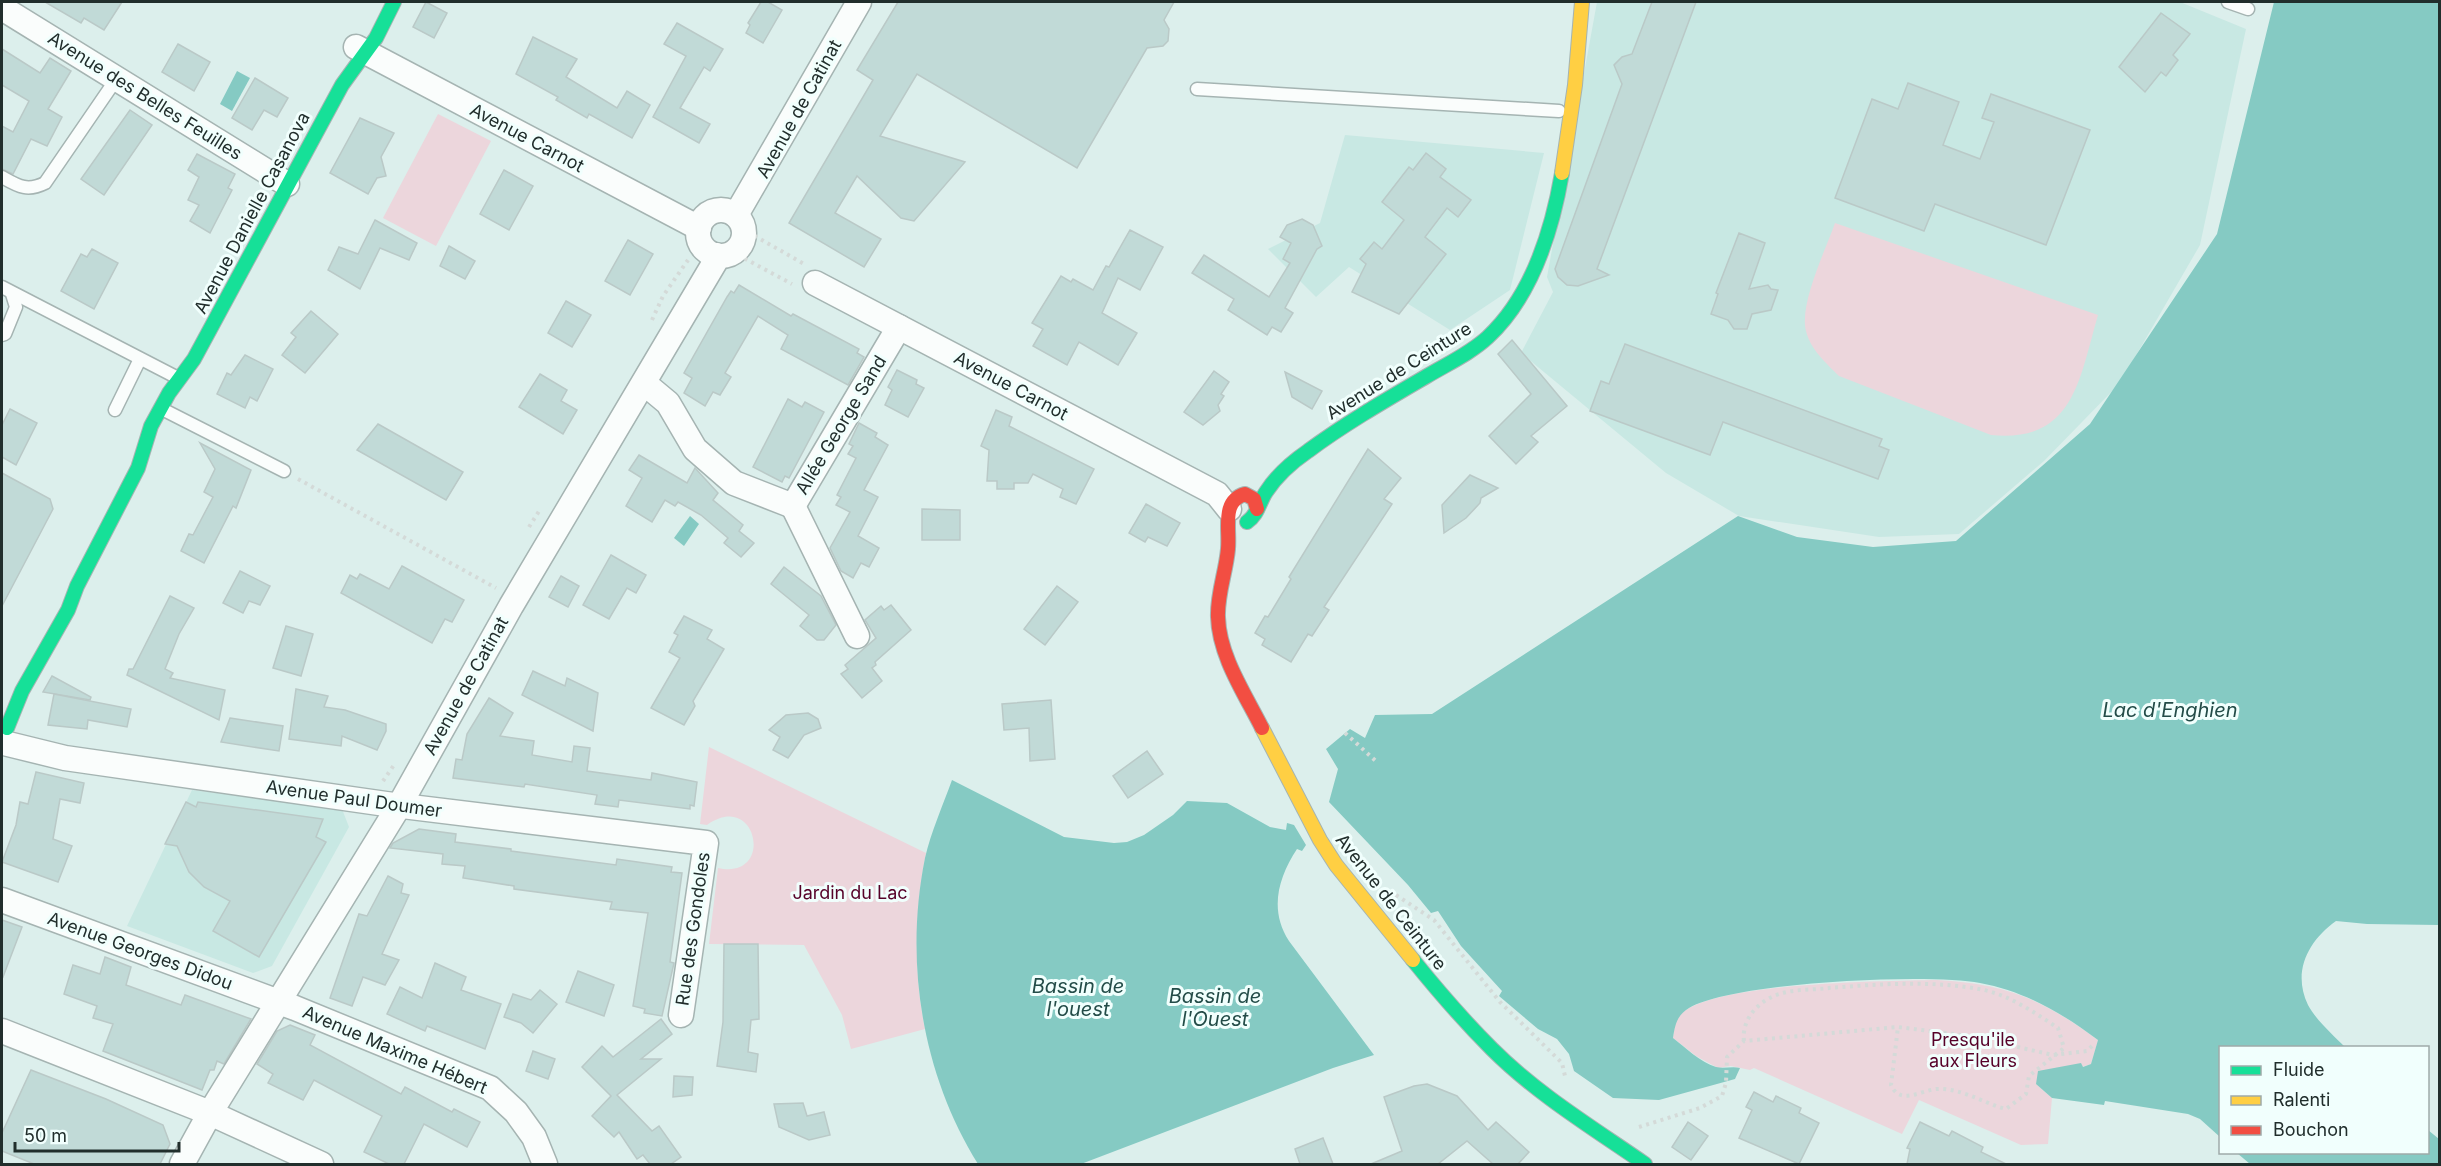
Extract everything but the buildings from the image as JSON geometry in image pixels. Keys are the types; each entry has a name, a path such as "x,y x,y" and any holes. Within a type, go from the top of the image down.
{"street":[{"name":"Avenue Danielle Casanova","path":"3,733 22,691 68,610 77,586 138,468 147,458 179,378 194,359 361,50 382,2"},
{"name":"Avenue Danielle Casanova","path":"361,50 394,2"},
{"name":"Avenue de Catinat","path":"182,1164 210,1113 399,806 515,598 715,262 733,239 744,207 859,2"},
{"name":"Avenue de Ceinture","path":"1571,2 1552,164 1538,226 1524,268 1498,314 1473,338 1294,448 1243,506 1228,551 1218,608 1219,631 1226,654 1260,725 1328,853 1445,999 1485,1042 1547,1096 1645,1164"},
{"name":"Avenue de Ceinture","path":"1228,551 1243,506 1267,491 1305,453 1339,428 1472,349 1494,332 1512,312 1539,256 1553,204 1569,124 1582,2"},
{"name":"Avenue des Belles Feuilles","path":"2,8 287,184"},
{"name":"Avenue Carnot","path":"361,50 699,228"},
{"path":"720,210 733,239 701,244 699,228 703,218 711,212 720,210"},
{"name":"Avenue Carnot","path":"815,283 1243,506"},
{"name":"Allée George Sand","path":"644,383 668,403 695,449 734,483 793,506 899,327"},
{"name":"Avenue Danielle Casanova","path":"166,412 192,375 194,359"},
{"path":"793,506 857,636"},
{"name":"Avenue Danielle Casanova","path":"8,691 14,685 61,606 77,586"},
{"name":"Avenue Paul Doumer","path":"3,733 65,758 399,806 706,843"},
{"name":"Rue des Gondoles","path":"681,1015 706,843"},
{"name":"Avenue Georges Didou","path":"2,900 279,1002"},
{"name":"Avenue Maxime Hébert","path":"279,1002 490,1089 516,1113 534,1137 545,1164"},
{"path":"2,1031 210,1113 321,1164"}],"lane":[{"path":"2228,2 2248,9"},
{"path":"2,177 20,187 32,189 45,183 117,78"},
{"path":"1197,88 1559,111"},
{"path":"2,287 179,378"},
{"path":"2,335 5,334 16,307 12,294"},
{"path":"114,410 140,359"},
{"path":"166,412 284,471"}],"path":[{"path":"755,236 812,268 815,283 807,289 801,288 733,239 755,236"},
{"path":"284,471 515,598"},
{"path":"1345,733 1377,762"},
{"path":"1393,894 1434,920 1500,1002 1562,1063 1567,1085"},
{"path":"1744,1041 1743,1032 1746,1019 1766,1000 1783,993 1868,985 1920,985 1984,990 2031,1010 2058,1028 2064,1048 2029,1076 2026,1094 2006,1109 1971,1095 1938,1089 1920,1091 1906,1097 1899,1095 1892,1085 1898,1027"},
{"path":"1621,1148 1632,1130 1646,1123 1700,1108 1722,1096 1726,1083 1727,1057 1744,1041 1898,1027 1970,1036 2053,1055 2086,1051 2094,1044"}],"shaded area":[{"path":"1597,2 2180,2 2246,29 2200,245 2120,383 2044,461 1959,534 1879,537 1739,516 1666,473 1521,353 1553,292 1547,277"},
{"path":"1345,135 1544,153 1510,290 1450,330 1349,267 1316,297 1268,249 1320,223"},
{"path":"192,790 342,809 349,827 272,966 253,973 127,926"}],"green space":[{"path":"438,114 491,141 436,246 383,218"},
{"path":"1835,223 2098,315 2078,384 2069,402 2056,418 2040,429 2019,435 1991,435 1839,376 1811,344 1805,320 1810,292"},
{"name":"Jardin du Lac","path":"709,747 926,853 922,874 917,941 921,1008 925,1029 851,1049 842,1015 804,945 709,944 718,868 736,868 748,862 753,851 753,838 748,826 738,818 724,817 707,825 700,824"},
{"name":"Presqu'ile aux Fleurs","path":"1937,980 1984,985 2023,996 2059,1014 2098,1040 2091,1064 2082,1067 2081,1063 2036,1084 2052,1098 2048,1144 2021,1145 1919,1100 1902,1134 1754,1068 1750,1070 1731,1066 1718,1068 1696,1056 1673,1038 1679,1016 1696,1005 1724,996 1800,986"}],"water":[{"name":"Lac d'Enghien","path":"2274,2 2439,2 2439,925 2336,921 2326,929 2305,958 2302,969 2303,993 2315,1016 2344,1046 2219,1046 2219,1136 2200,1119 2188,1114 2105,1101 2104,1105 2052,1098 2036,1084 2038,1071 2081,1063 2083,1067 2091,1064 2098,1040 2071,1021 2027,997 1980,983 1954,980 1877,980 1787,986 1712,999 1689,1008 1679,1017 1673,1038 1710,1065 1719,1068 1740,1068 1735,1079 1659,1100 1613,1098 1574,1071 1569,1054 1557,1039 1538,1029 1499,996 1502,991 1461,946 1438,911 1431,913 1408,885 1329,802 1338,769 1326,749 1350,729 1365,738 1375,715 1432,714 1738,516 1797,537 1873,547 1956,541 2090,424 2217,234"},
{"path":"237,71 250,78 232,111 220,104"},
{"path":"690,516 699,524 684,546 674,538"},
{"name":"Bassin de l'Ouest","path":"952,780 1064,837 1114,843 1127,842 1144,835 1173,815 1187,801 1227,803 1270,827 1286,830 1287,823 1294,825 1306,845 1302,851 1297,849 1285,871 1278,894 1279,918 1289,941 1374,1055 1333,1068 1081,1164 978,1164 943,1093 931,1055 918,977 919,897 925,858"},
{"path":"2429,1131 2439,1139 2439,1164 2250,1164 2238,1154 2429,1154"}],"traffic: fast":[{"path":"7,728 22,691 68,610 77,586 138,468 151,426 169,393 194,359 342,85 376,38 394,2"},
{"path":"1247,522 1254,516 1270,486 1296,460 1352,421 1474,348 1503,321 1517,302 1538,261 1546,240 1562,173"},
{"path":"1413,960 1461,1017 1509,1065 1566,1110 1645,1164"}],"traffic: slow":[{"path":"1562,173 1575,85 1582,2"},
{"path":"1262,728 1320,840 1336,865 1413,960"}],"traffic: jam":[{"path":"1257,509 1254,499 1245,494 1232,503 1228,516 1228,549 1218,617 1219,632 1228,660 1262,728"}],"water label":[{"name":"Bassin de l'ouest","path":"1078,998"}]}
